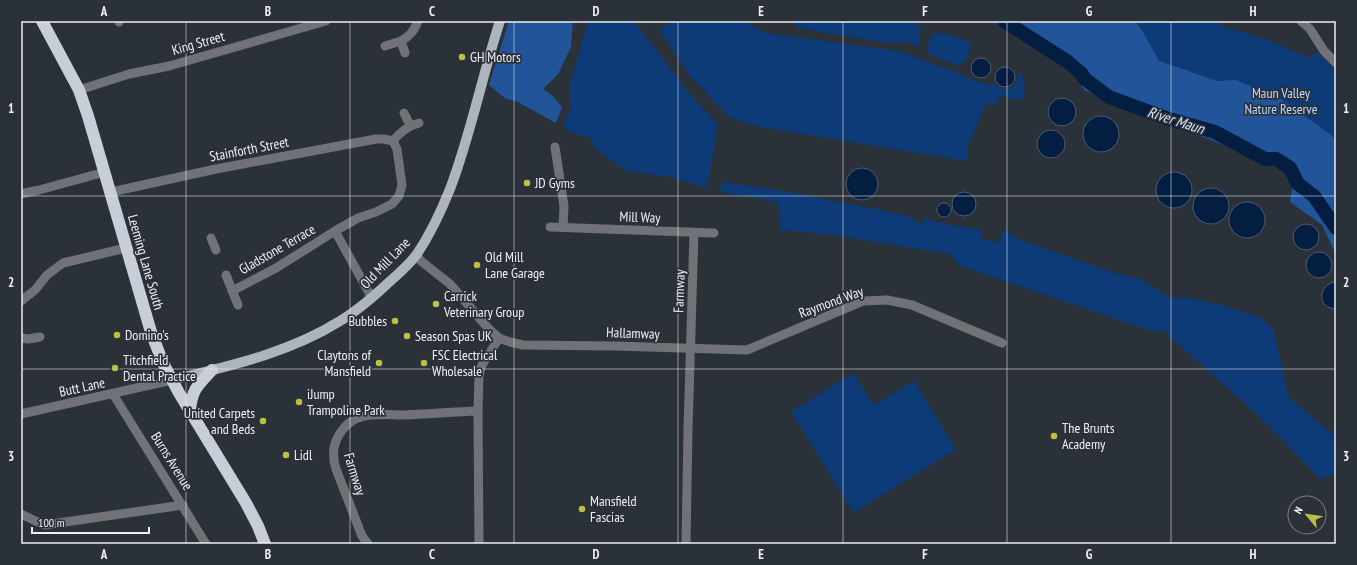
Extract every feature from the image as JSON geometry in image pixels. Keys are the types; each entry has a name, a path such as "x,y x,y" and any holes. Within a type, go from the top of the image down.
{"highway":[{"name":"Leeming Lane South","path":"42,21 79,90 111,192 151,332 165,368 246,503 258,526 265,544"},
{"path":"190,410 194,390 212,370"}],"main road":[{"name":"Old Mill Lane","path":"172,380 241,363 299,342 339,322 372,298 416,256 427,237 449,190 470,126 500,21"}],"street":[{"name":"King Street","path":"79,90 129,74 170,66 326,21"},
{"path":"385,46 401,41 410,36 416,28 418,21"},
{"path":"1301,21 1310,29 1324,51 1336,63"},
{"path":"401,41 405,53"},
{"path":"393,141 397,135 414,124 404,113"},
{"name":"Stainforth Street","path":"111,192 216,169 376,139 393,141"},
{"name":"Gladstone Terrace","path":"232,291 276,268 358,218 376,212 392,204 398,196 402,185 397,150 393,141"},
{"path":"555,147 564,206 563,227"},
{"path":"21,194 105,172"},
{"name":"Mill Way","path":"550,228 563,227 714,233"},
{"name":"Gladstone Terrace","path":"335,231 372,298"},
{"name":"Farmway","path":"690,349 694,233"},
{"path":"211,238 216,250"},
{"path":"21,301 29,296 47,275 63,263 126,248"},
{"name":"Hallamway","path":"416,256 450,284 488,328 499,338 510,342 523,345 615,346 690,349"},
{"path":"226,275 238,305"},
{"name":"Raymond Way","path":"690,349 746,350 863,301 887,300 912,305 1002,343"},
{"path":"21,338 28,339 40,337"},
{"path":"479,544 479,377 481,366 499,338"},
{"path":"686,544 690,349"},
{"name":"Butt Lane","path":"21,414 172,380"},
{"name":"Burns Avenue","path":"113,394 206,544"},
{"name":"Farmway","path":"368,544 362,536 336,469 334,448 338,436 344,428 360,417 478,411"},
{"path":"21,514 44,525 183,506"}],"green space":[{"path":"509,21 573,21 571,47 558,74 543,89 553,96 562,107 556,123 516,101 506,99 489,85"},
{"path":"588,21 634,21 693,98 718,124 707,188 670,177 626,171 593,147 594,142 588,136 577,135 563,127 571,106 569,88"},
{"path":"673,21 743,21 766,33 899,51 961,74 983,84 994,84 1003,89 1012,88 1018,79 1017,73 1023,76 1025,99 1011,100 1008,95 996,99 997,106 987,102 966,150 969,152 966,161 755,126 729,117 690,76 659,30"},
{"path":"796,21 910,21 921,27 919,47 905,42 889,43 796,28"},
{"name":"Maun Valley Nature Reserve","path":"993,21 1135,21 1142,30 1159,61 1217,81 1236,80 1281,99 1331,135 1336,141 1336,255 1322,225 1290,202 1295,173 1084,90 1073,69"},
{"name":"Maun Valley Nature Reserve","path":"1014,21 1218,21 1221,26 1265,39 1310,58 1318,52 1330,65 1336,69 1336,211 1306,178"},
{"path":"932,33 948,34 971,43 968,58 959,66 930,55 927,50"},
{"path":"722,182 784,191 895,213 910,217 922,224 927,216 931,221 981,230 981,239 998,242 1005,229 1016,238 1114,273 1139,278 1170,298 1185,297 1222,305 1259,317 1273,328 1289,398 1333,434 1336,439 1336,473 1320,479 1267,424 1164,331 1151,331 960,266 949,254 833,235 780,230 778,202 720,192"},
{"path":"853,373 874,405 914,381 956,449 854,513 791,412"}],"shaded area":[{"path":"981,58 988,61 991,68 988,75 981,78 974,75 971,68 974,61"},
{"path":"1005,67 1012,70 1015,77 1012,84 1005,87 998,84 995,77 998,70"},
{"path":"1062,98 1072,102 1076,112 1072,122 1062,126 1052,122 1048,112 1052,102"},
{"path":"1105,116 1114,121 1118,127 1118,141 1114,147 1105,152 1097,152 1088,147 1084,141 1083,130 1088,121 1094,117"},
{"path":"1051,130 1061,134 1065,144 1061,154 1051,158 1041,154 1037,144 1041,134"},
{"path":"859,168 865,168 875,175 878,184 877,190 871,197 865,200 859,200 849,193 846,187 846,181 853,171"},
{"path":"1178,172 1187,177 1191,183 1191,197 1187,203 1178,208 1170,208 1161,203 1157,197 1156,186 1161,177 1167,173"},
{"path":"1215,188 1224,193 1228,199 1228,213 1224,219 1215,224 1207,224 1198,219 1194,213 1193,202 1198,193 1204,189"},
{"path":"964,192 972,196 976,204 972,212 964,216 956,212 952,204 956,196"},
{"path":"1251,202 1260,207 1264,213 1264,227 1260,233 1251,238 1243,238 1234,233 1230,227 1229,216 1234,207 1240,203"},
{"path":"944,203 949,205 951,210 949,215 944,217 939,215 937,210 939,205"},
{"path":"1306,224 1316,227 1319,237 1316,247 1306,250 1296,247 1293,237 1296,227"},
{"path":"1319,252 1329,255 1332,265 1329,275 1319,278 1309,275 1306,265 1309,255"},
{"path":"1333,282 1336,282 1336,309 1330,308 1326,305 1323,302 1322,297 1324,289"}],"waterway":[{"name":"River Maun","path":"1004,21 1068,62 1081,73 1085,79 1109,97 1169,119 1215,132 1265,159 1276,159 1290,168 1298,184 1314,196 1336,228"}],"place":[{"name":"GH Motors","path":"462,57"},
{"name":"JD Gyms","path":"527,183"},
{"name":"Old Mill Lane Garage","path":"477,265"},
{"name":"Carrick Veterinary Group","path":"436,304"},
{"name":"Bubbles","path":"395,321"},
{"name":"Domino's","path":"117,335"},
{"name":"Season Spas UK","path":"407,336"},
{"name":"Claytons of Mansfield","path":"379,363"},
{"name":"FSC Electrical Wholesale","path":"424,363"},
{"name":"Titchfield Dental Practice","path":"115,368"},
{"name":"iJump Trampoline Park","path":"299,402"},
{"name":"United Carpets and Beds","path":"263,421"},
{"name":"The Brunts Academy","path":"1054,436"},
{"name":"Lidl","path":"286,455"},
{"name":"Mansfield Fascias","path":"582,509"}]}
